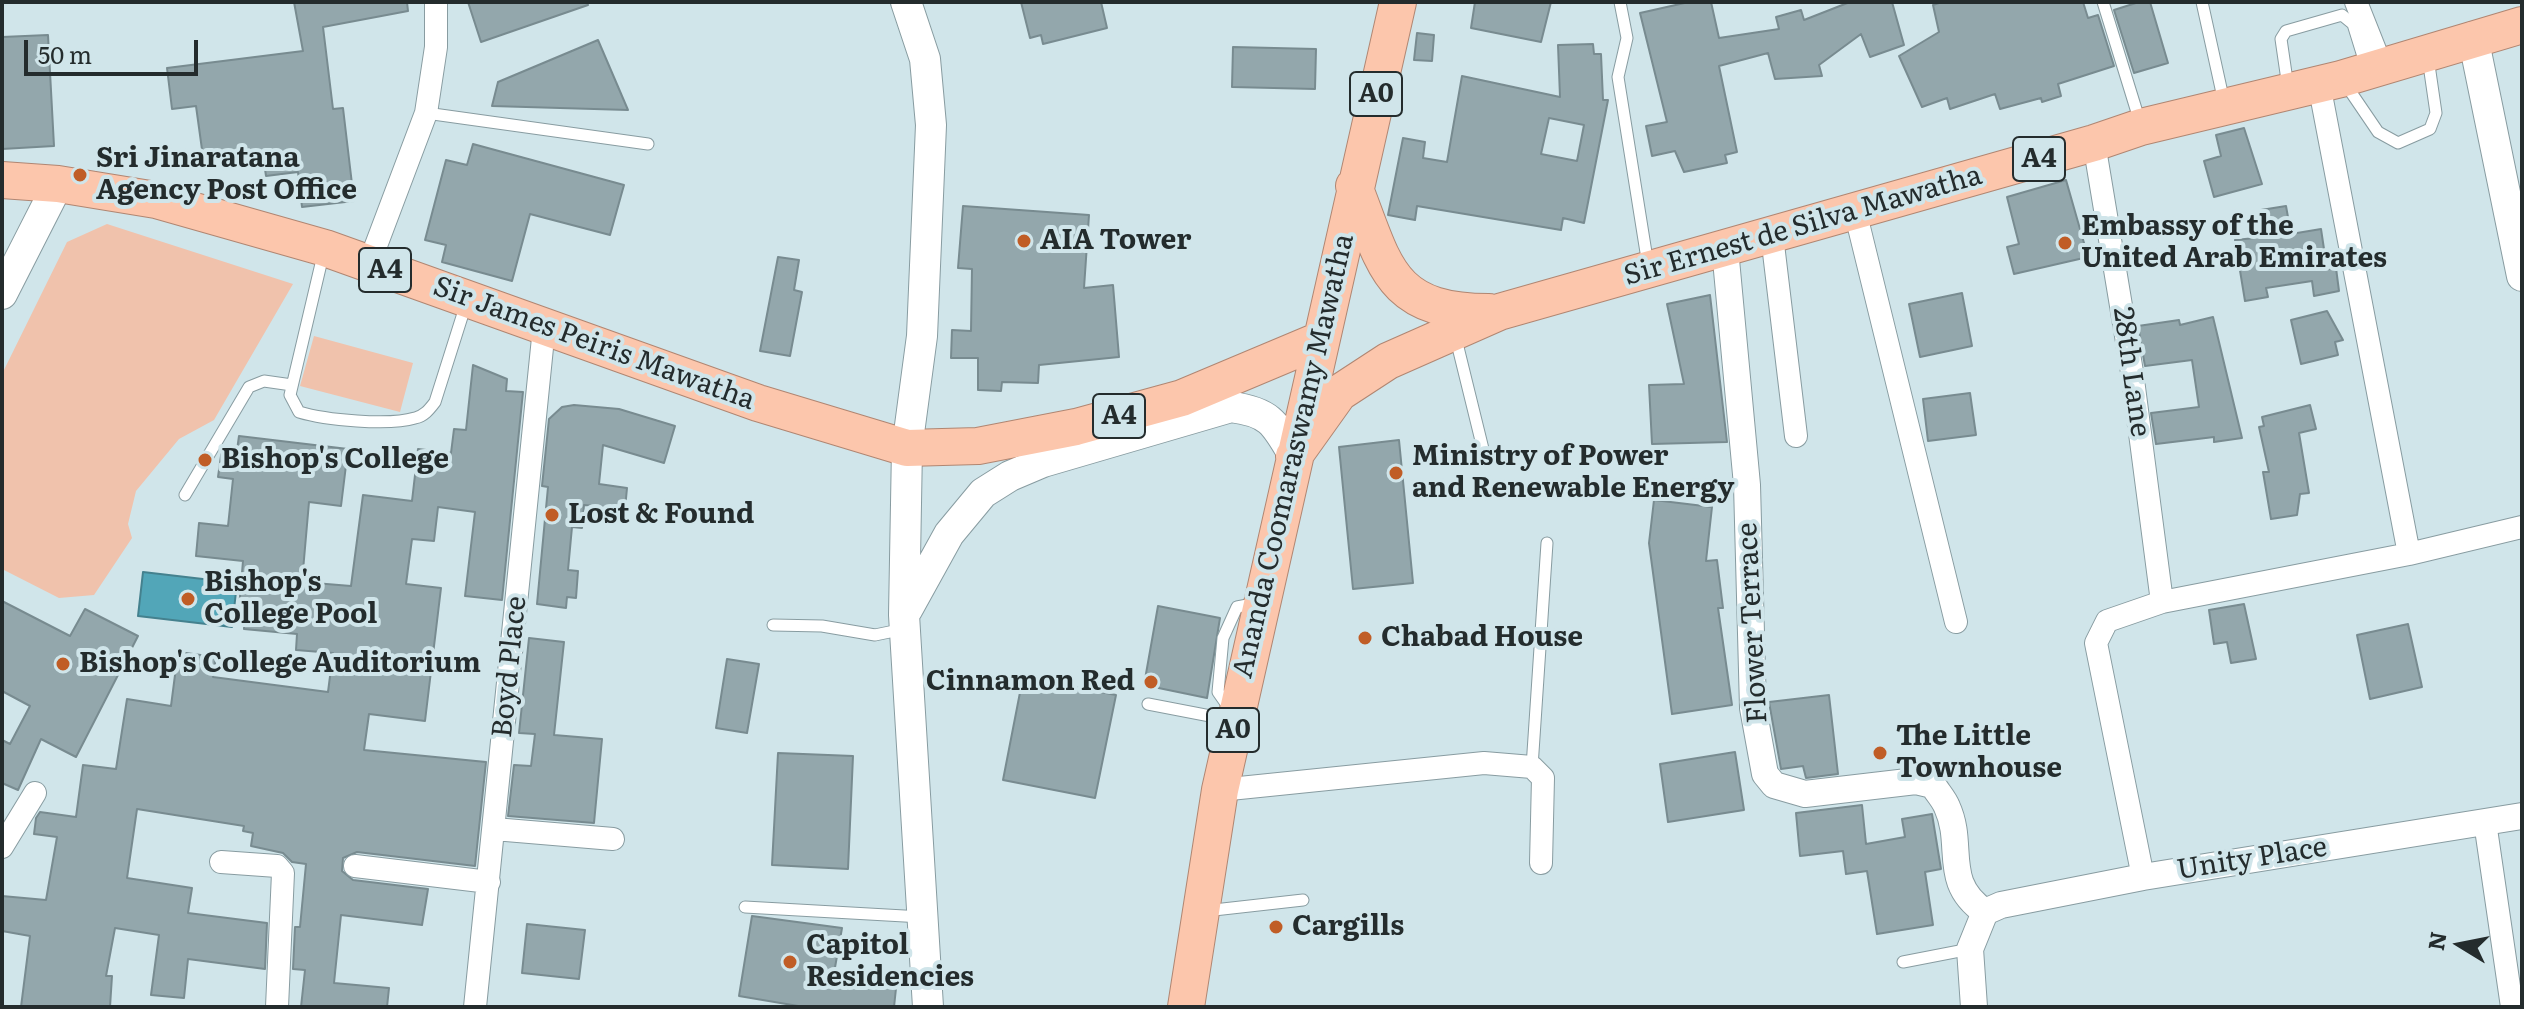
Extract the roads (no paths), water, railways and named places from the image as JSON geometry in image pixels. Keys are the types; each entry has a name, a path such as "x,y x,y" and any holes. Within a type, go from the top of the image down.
{"highway":[{"name":"Ananda Coomaraswamy Mawatha","path":"1186,1007 1220,790 1398,2"},
{"name":"Sir Ernest de Silva Mawatha","path":"1294,456 1339,393 1388,361 1499,312 1772,236 2141,127 2339,78 2522,25"},
{"name":"Sir James Peiris Mawatha","path":"2,180 58,184 156,200 325,248 758,403 907,448"},
{"name":"Sir Ernest de Silva Mawatha","path":"1354,186 1390,276 1419,299 1452,312 1499,312"},
{"name":"A4","path":"907,448 978,446 1076,427 1182,398 1320,340"}],"main road":[{"path":"906,2 925,59 931,125 922,336 907,448 904,622 928,1007"},
{"path":"2473,37 2522,276"},
{"path":"2,294 58,184"},
{"path":"904,622 949,534 983,493 1032,467 1231,407 1262,412 1278,429 1294,456"}],"street":[{"path":"369,264 426,113 436,47 436,2"},
{"path":"2356,2 2339,78 2409,554"},
{"name":"28th Lane","path":"2094,143 2132,372 2162,602"},
{"path":"1855,211 1956,622"},
{"path":"1772,236 1796,436"},
{"name":"Flower Terrace","path":"1725,249 1747,485 1753,708 1765,774 1774,785 1805,794 1916,781 1933,785 1948,808 1959,885 1973,904 1985,912"},
{"name":"Boyd Place","path":"475,1007 544,328"},
{"path":"2143,877 2096,643 2107,621 2162,602 2409,554 2522,527"},
{"path":"1220,790 1484,763 1532,767 1543,778 1541,863"},
{"path":"2,847 35,793"},
{"name":"Unity Place","path":"1985,912 2001,905 2143,877 2522,816"},
{"path":"2485,822 2512,1007"},
{"path":"494,829 613,839"},
{"path":"221,862 277,866 283,873 277,1007"},
{"path":"355,866 489,882"},
{"path":"1974,1007 1970,949 1985,912"}],"lane":[{"path":"1620,2 1627,38 1618,77 1649,270"},
{"path":"2103,2 2141,127"},
{"path":"2202,2 2225,107"},
{"path":"2339,78 2353,24 2342,15 2286,31 2281,39 2339,78 2378,132 2398,143 2416,138 2430,129 2436,113 2427,51"},
{"path":"426,113 648,144"},
{"path":"325,248 292,385 293,406 309,415 397,421 417,418 435,402 467,299"},
{"path":"1454,331 1485,457"},
{"path":"185,495 249,387 264,381 292,385"},
{"path":"1532,767 1547,543"},
{"path":"773,625 822,626 875,635 904,622"},
{"path":"1148,704 1237,713"},
{"path":"1201,911 1303,900"},
{"path":"745,907 923,917"},
{"path":"1903,962 1970,949"}],"water":[{"name":"Bishop's College Pool","path":"143,572 237,583 232,627 138,616"}],"place":[{"name":"Sri Jinaratana Agency Post Office","path":"80,175"},
{"name":"AIA Tower","path":"1024,241"},
{"name":"Embassy of the United Arab Emirates","path":"2065,243"},
{"name":"Bishop's College","path":"205,460"},
{"name":"Ministry of Power and Renewable Energy","path":"1396,473"},
{"name":"Lost & Found","path":"552,515"},
{"name":"Bishop's College Pool","path":"188,599"},
{"name":"Chabad House","path":"1365,638"},
{"name":"Bishop's College Auditorium","path":"63,664"},
{"name":"Cinnamon Red","path":"1151,682"},
{"name":"The Little Townhouse","path":"1880,753"},
{"name":"Cargills","path":"1276,927"},
{"name":"Capitol Residencies","path":"790,962"}]}
